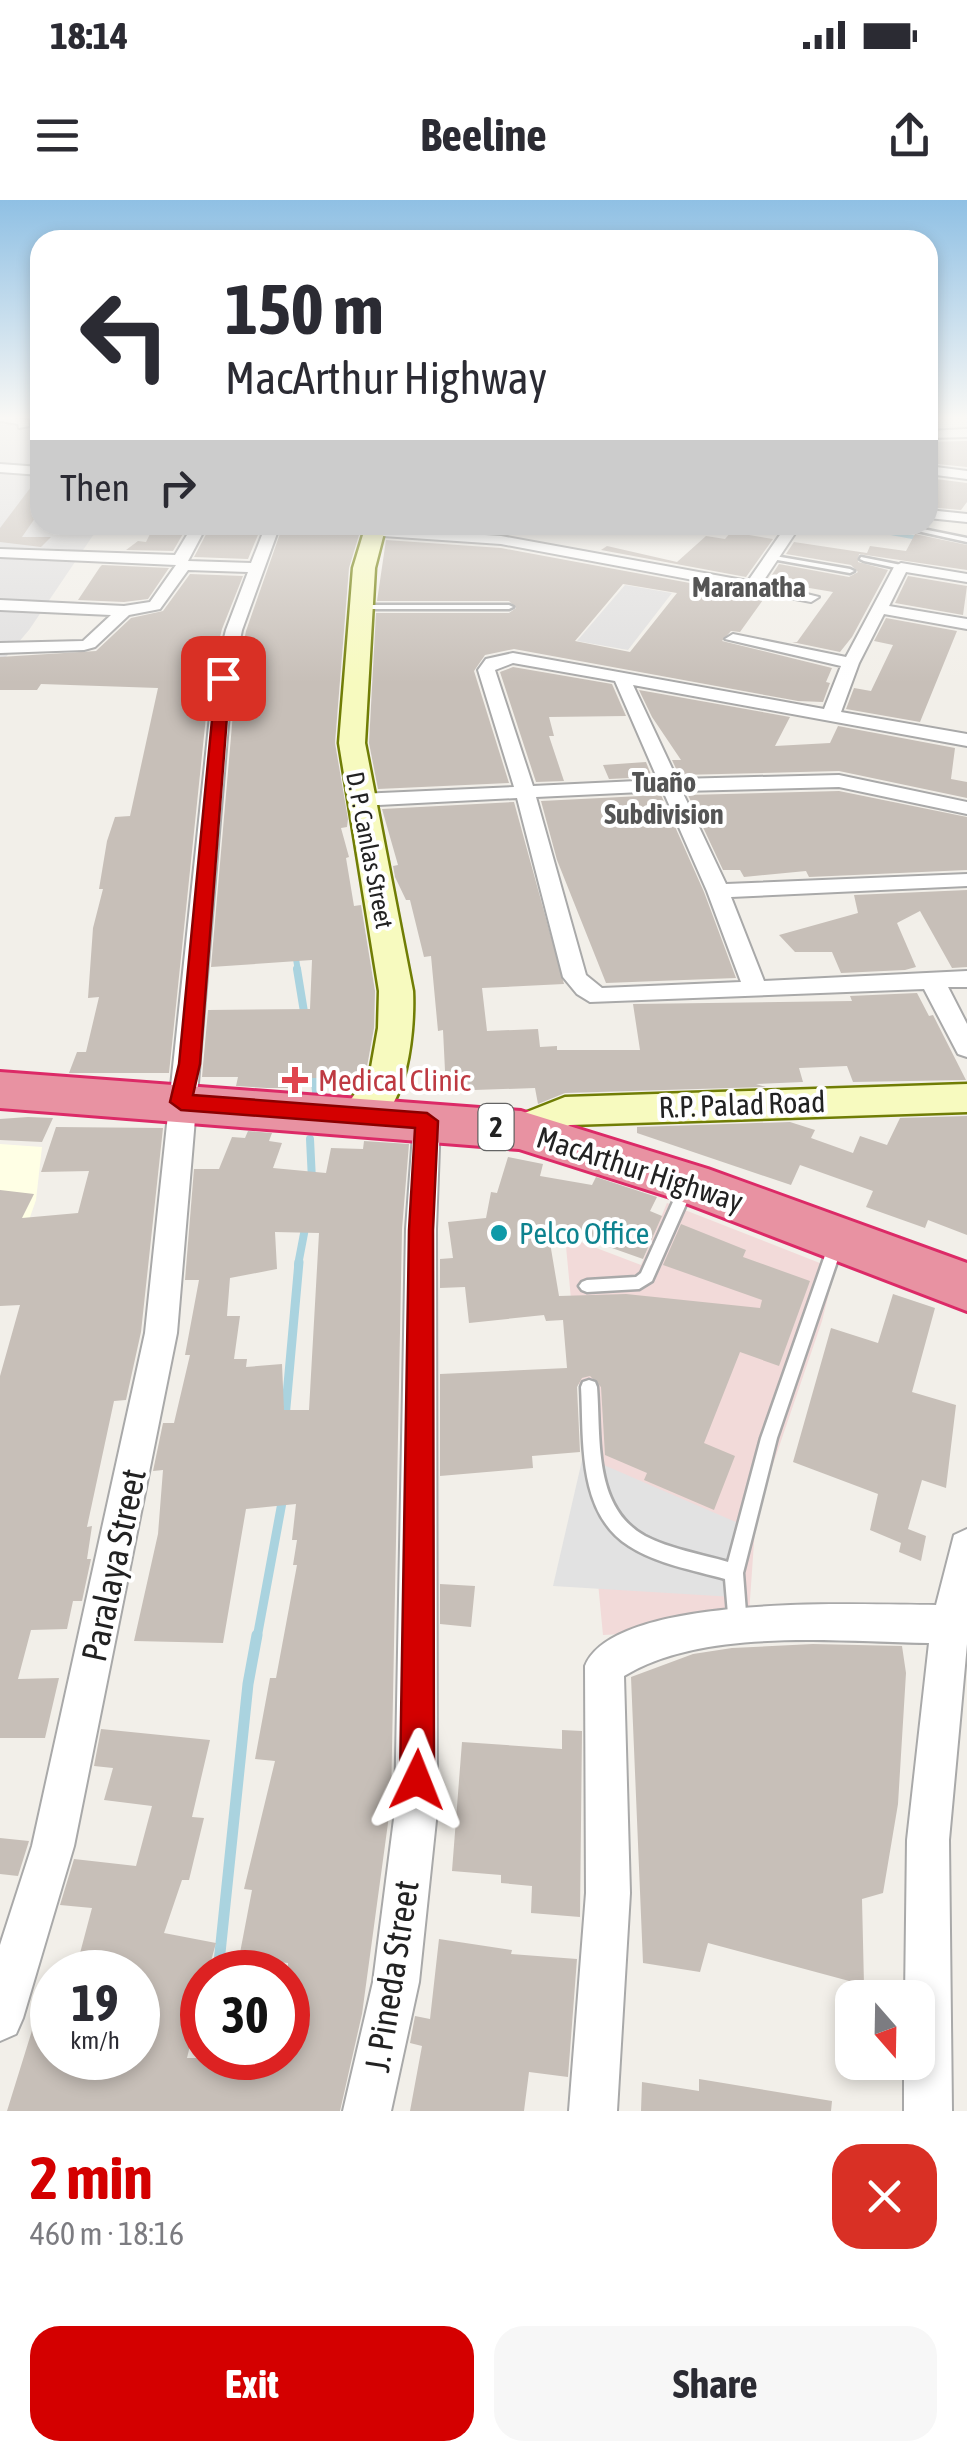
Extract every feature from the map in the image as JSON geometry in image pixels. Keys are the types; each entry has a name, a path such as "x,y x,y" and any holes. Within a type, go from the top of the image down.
{"highway":[{"name":"MacArthur Highway","path":"0,1090 521,1130 688,1183 967,1287"}],"main road":[{"name":"D. P. Canlas Street","path":"358,1116 389,1077 395,1056 396,991 352,743 364,568 373,535"},
{"name":"D. P. Canlas Street","path":"395,1056 404,1088 423,1121"},
{"name":"R.P. Palad Road","path":"521,1130 565,1111 967,1098"}],"street":[{"path":"938,515 967,518"},
{"path":"0,605 124,611 155,606 195,535"},
{"name":"Paralaya Street","path":"0,2018 53,1846 150,1396 161,1332 181,1102 190,1064 223,678 234,630 268,535"},
{"path":"448,535 501,540 811,597"},
{"path":"751,588 787,535"},
{"path":"0,554 256,568"},
{"path":"831,715 851,663 901,566 967,578"},
{"path":"880,609 967,624"},
{"path":"0,648 78,648 89,644 124,611"},
{"path":"733,639 851,663"},
{"path":"967,740 513,658 492,662 486,670 526,792 575,976 585,989 598,996 967,979"},
{"path":"622,679 718,891 754,988"},
{"path":"360,800 839,781 967,808"},
{"path":"718,891 967,880"},
{"path":"932,980 967,1048"},
{"name":"J. Pineda Street","path":"367,2111 396,1982 416,1811 423,1121"},
{"path":"928,2111 928,1840 950,1624 967,1547"},
{"path":"593,2111 608,1894 604,1666 620,1652 672,1636 738,1627 950,1624"}],"lane":[{"path":"938,534 967,540"},
{"path":"772,557 850,571"},
{"path":"864,559 901,566"},
{"path":"362,607 508,607"},
{"path":"588,1286 638,1282 647,1276 688,1183"},
{"path":"738,1627 734,1572 769,1438 838,1239"},
{"path":"590,1386 599,1497 611,1521 636,1541 734,1572"}],"shaded area":[{"path":"0,505 30,505 30,535 93,535 29,630 0,664"},
{"path":"625,585 672,593 628,650 577,641"},
{"path":"0,1144 42,1147 36,1200 0,1303"},
{"path":"667,1203 835,1269 822,1321 756,1514 748,1628 603,1635 565,1236 641,1265"},
{"path":"583,1456 752,1529 734,1597 553,1586"}],"building":[{"path":"17,505 30,505 30,525 22,537 51,537 41,547 0,542 0,528"},
{"path":"938,505 965,505 961,510 938,508"},
{"path":"150,535 182,535 173,551 126,550 138,541 146,542"},
{"path":"206,535 258,535 248,559 194,557"},
{"path":"280,535 359,535 349,568 335,743 348,819 347,827 341,828 349,857 346,858 354,906 361,905 375,991 374,1028 362,1078 303,1078 301,1088 267,1088 236,1086 238,1077 202,1077 208,1010 310,1009 312,960 211,967 236,679 246,631"},
{"path":"728,535 749,535 773,539 746,577 601,550 607,546 677,562 706,536 725,539"},
{"path":"914,535 967,545 967,570 859,554 858,562 888,570 852,637 840,652 792,642 797,642 833,592 768,581 779,564 849,577 858,572 851,565 786,554 794,542 867,553 870,546 906,551"},
{"path":"386,540 501,548 765,597 740,632 731,631 722,641 832,668 826,682 830,683 823,702 798,701 514,649 485,655 474,671 509,783 378,789 369,743 376,613 509,613 516,608 509,601 377,601","holes":["623,584 677,593 630,652 575,641"]},
{"path":"102,565 169,568 148,599 78,600"},
{"path":"190,574 243,576 222,629 210,678 169,1073 69,1073 77,1052 86,1052 99,997 88,998 93,928 103,889 99,889 107,841 115,817 130,816 158,688 41,684 37,690 0,690 0,657 96,651 131,618 163,611"},
{"path":"908,576 967,586 963,615 895,603"},
{"path":"886,618 957,631 920,722 846,709 854,688 871,691 893,645 874,641"},
{"path":"513,667 612,684 626,716 549,717 554,736 549,736 564,781 536,782 500,672"},
{"path":"639,690 790,717 775,746 830,743 838,726 955,748 951,779 967,782 967,798 839,771 679,775 672,760 681,760"},
{"path":"646,762 652,777 609,779 603,765"},
{"path":"839,791 967,817 967,870 809,877 806,871 744,877 740,870 723,870 688,795"},
{"path":"661,795 704,892 736,978 606,983 557,860 541,801"},
{"path":"514,802 564,984 482,988 487,1031 538,1029 540,1047 557,1046 557,1050 640,1050 633,1004 852,1001 850,996 917,993 929,1016 933,1015 966,1080 853,1082 847,1066 799,1068 803,1082 756,1084 766,1087 565,1093 538,1104 535,1088 446,1091 443,1030 438,1031 431,956 424,957 410,900 406,900 395,877 393,866 398,865 382,809"},
{"path":"967,890 967,967 952,968 920,911 897,923 916,967 905,970 841,973 832,952 795,952 779,935 858,913 854,895"},
{"path":"967,1116 967,1235 928,1220 925,1228 866,1207 873,1191 800,1165 791,1185 637,1133 637,1127 790,1122 815,1130 811,1138 853,1153 860,1136 887,1145 900,1118"},
{"path":"53,1118 42,1142 0,1140 0,1119"},
{"path":"56,1127 163,1128 141,1332 126,1400 114,1401 87,1527 92,1526 87,1559 91,1559 82,1601 73,1601 67,1629 31,1630 18,1679 59,1678 45,1738 0,1738 0,1376 20,1305 0,1306 0,1190 34,1194 22,1218 78,1213 89,1171 41,1172"},
{"path":"248,1131 272,1133 269,1141 282,1143 273,1168 326,1173 331,1148 363,1149 364,1141 409,1144 402,1229 391,1801 362,2014 340,2111 7,2111 30,2037 30,2080 160,2080 160,1950 81,1950 92,1908 60,1905 74,1859 136,1866 152,1806 104,1800 113,1768 94,1766 101,1729 210,1740 192,1817 204,1818 189,1880 182,1880 164,1933 216,1943 214,1950 180,1950 180,2080 310,2080 310,1950 241,1950 252,1890 244,1889 275,1761 255,1759 270,1678 276,1678 297,1565 293,1565 297,1540 292,1540 296,1504 246,1509 223,1643 134,1641 158,1534 163,1470 153,1471 163,1423 174,1423 190,1355 185,1355 199,1280 185,1280 194,1169 219,1169 232,1137 245,1138","holes":["275,1232 319,1233 309,1410 284,1410 282,1364 246,1367 247,1359 234,1359 240,1316 227,1316 230,1278 277,1269"]},
{"path":"508,1157 543,1164 540,1176 592,1185 596,1177 657,1197 650,1211 662,1216 643,1259 547,1225 559,1296 626,1294 760,1308 762,1300 663,1265 681,1224 746,1250 743,1257 810,1281 779,1366 740,1352 704,1443 735,1456 714,1510 644,1480 647,1473 605,1455 601,1387 590,1376 582,1378 577,1387 580,1452 532,1456 533,1468 440,1476 440,1374 567,1368 563,1320 546,1321 544,1315 469,1323 465,1287 440,1288 440,1259 453,1258 448,1222 486,1218 491,1192 497,1193"},
{"path":"893,1294 935,1308 912,1392 956,1405 946,1488 922,1480 908,1529 926,1536 921,1561 899,1552 901,1543 870,1530 878,1494 793,1462 831,1328 878,1343"},
{"path":"440,1584 475,1586 471,1627 440,1624"},
{"path":"813,1644 902,1646 906,1673 898,1804 883,1893 862,1899 864,1980 845,1980 708,1943 700,1972 643,1963 631,1677 693,1654"},
{"path":"562,1730 582,1731 580,1917 531,1913 532,1886 501,1883 501,1875 452,1871 462,1742 562,1749"},
{"path":"0,1838 29,1841 18,1876 0,1874"},
{"path":"439,1939 512,1950 511,1954 577,1959 568,2077 529,2072 524,2111 410,2111 422,2046 410,2043 415,2016 430,2019"},
{"path":"699,2079 832,2101 831,2111 641,2111 642,2082 699,2091"}],"waterway":[{"path":"902,535 923,539"},
{"path":"295,953 298,971"},
{"path":"297,969 305,1018"},
{"path":"314,1071 317,1102"},
{"path":"310,1139 312,1180"},
{"path":"298,1265 306,1223"},
{"path":"285,1418 299,1262"},
{"path":"257,1638 283,1497"},
{"path":"220,1950 248,1684 257,1635"}],"place":[{"name":"Medical Clinic","path":"295,1080"},
{"name":"Pelco Office","path":"499,1233"}],"district":[{"name":"Maranatha","path":"749,587"},
{"name":"Tuaño Subdivision","path":"664,798"}],"route":[{"path":"223,678 190,1064 181,1102 427,1121 421,1230 423,1378 417,1780"}]}
